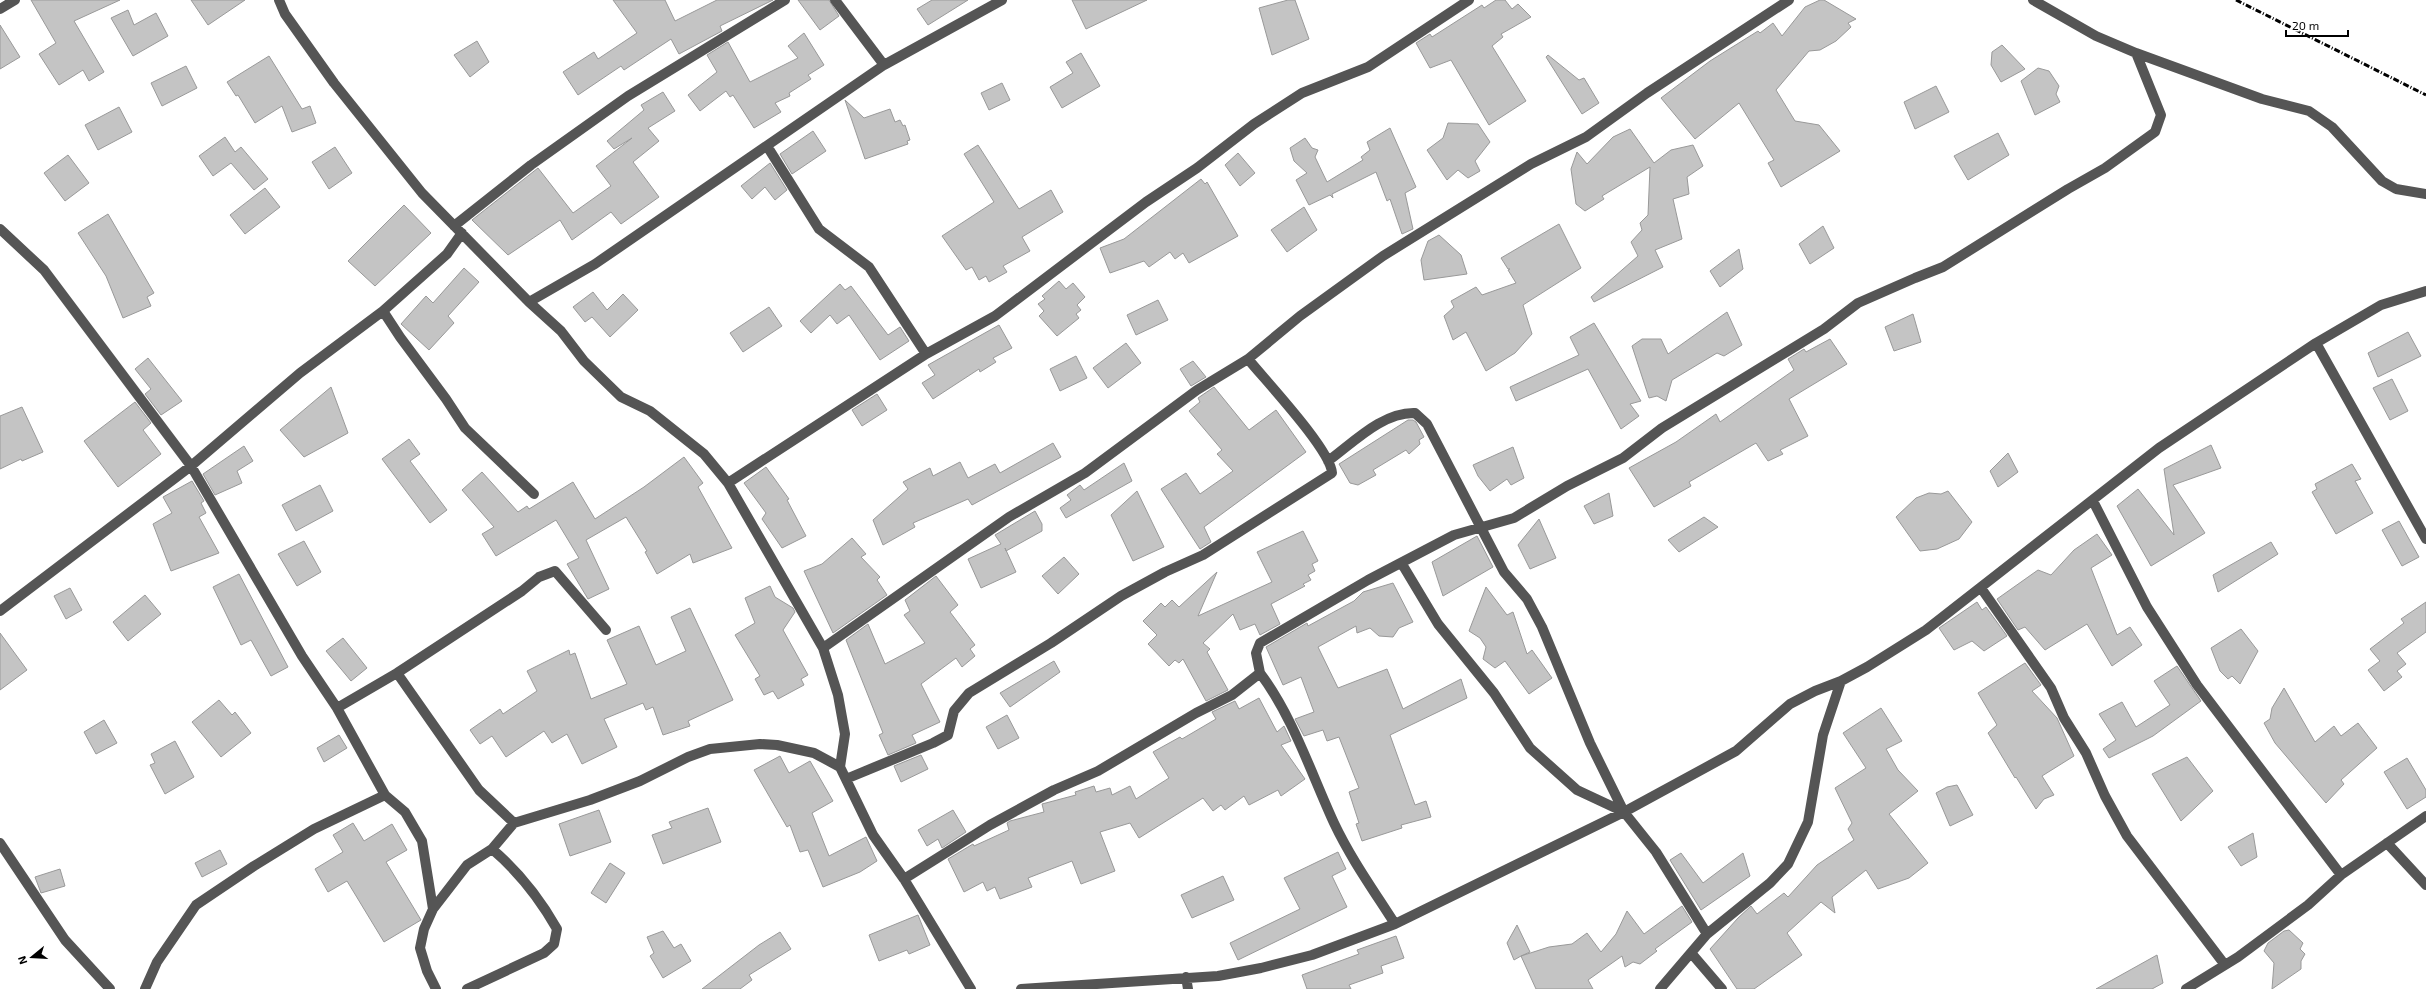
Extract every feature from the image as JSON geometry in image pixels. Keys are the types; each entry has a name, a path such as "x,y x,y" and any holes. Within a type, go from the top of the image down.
{"street":[{"path":"0,9 15,0"},
{"path":"279,0 285,14 334,83 422,193 529,302 561,331 584,361 621,397 650,411 704,454 728,483 823,648 838,695 845,734 840,767"},
{"path":"454,226 531,165 628,96 785,0"},
{"path":"835,0 884,65"},
{"path":"529,302 595,264 884,65 1002,0"},
{"path":"728,483 926,354 995,316 1069,259 1197,168 1254,124 1302,93 1368,67 1469,0"},
{"path":"823,648 1009,517 1085,473 1197,390 1248,359 1300,316 1383,256 1531,164 1586,137 1647,93 1788,0"},
{"path":"2032,0 2096,36 2136,53 2262,99 2310,112 2332,127 2382,181 2396,189 2426,194"},
{"path":"1395,924 1362,873 1335,824 1307,760 1271,687 1260,673 1256,653 1260,643 1368,580 1402,564 1454,535 1514,518 1567,486 1623,458 1662,428 1824,329 1858,303 1915,278 1944,268 2068,189 2105,168 2155,132 2161,115 2136,53"},
{"path":"767,146 819,229 869,267 926,354"},
{"path":"0,229 44,270 191,466 298,649 337,708 385,794 404,812 422,841 433,909"},
{"path":"0,611 191,466 305,368 383,311 447,254 462,233"},
{"path":"1021,989 1218,976 1261,968 1312,955 1395,924 1624,812 1736,751 1790,704 1815,691 1841,681 1887,655 1926,630 2159,448 2316,343 2380,305 2426,292"},
{"path":"383,311 400,338 446,399 464,428 534,494"},
{"path":"2316,343 2426,539"},
{"path":"846,778 933,744 948,735 954,711 970,693 1051,643 1121,596 1165,572 1203,555 1332,473 1322,449 1248,359"},
{"path":"1328,461 1388,418 1402,413 1415,413 1427,424 1504,572 1527,599 1542,627 1587,736 1624,812 1656,852 1707,934"},
{"path":"2092,501 2147,607 2197,685 2341,875"},
{"path":"1402,564 1438,624 1494,693 1530,748 1577,790 1624,812"},
{"path":"337,708 397,673 509,600 540,577 555,571 606,630"},
{"path":"1981,588 2052,688 2064,718 2086,753 2105,796 2127,836 2225,965"},
{"path":"397,673 479,790 514,822"},
{"path":"904,879 990,825 1054,790 1098,771 1196,713 1232,695 1260,673"},
{"path":"1660,989 1692,954 1707,934 1770,883 1788,864 1808,822 1823,735 1841,681"},
{"path":"436,989 427,971 420,948 424,929 433,909 467,865 492,848 514,822 590,800 640,781 688,757 710,749 760,744 777,745 814,754 840,767 872,835 904,879 971,989"},
{"path":"145,989 157,962 196,905 254,866 314,829 385,794"},
{"path":"2186,989 2225,965 2308,905 2341,875 2426,816"},
{"path":"2387,842 2426,885"},
{"path":"0,843 65,940 110,989"},
{"path":"468,989 544,953 554,944 557,930 544,905 512,866 492,848"},
{"path":"1692,954 1722,989"},
{"path":"1186,977 1188,989"}],"building":[{"path":"31,0 120,0 74,21 104,72 89,81 83,70 59,85 39,54 56,43"},
{"path":"191,0 245,0 208,25"},
{"path":"613,0 665,0 675,21 717,0 773,0 720,26 722,31 679,54 671,39 624,70 621,66 578,95 563,72 594,52 598,59 637,33"},
{"path":"798,0 829,0 839,16 820,30"},
{"path":"932,0 968,0 928,25 917,9"},
{"path":"1072,0 1147,0 1086,29"},
{"path":"1288,0 1295,0 1309,39 1272,55 1259,8"},
{"path":"1496,0 1505,0 1512,9 1518,4 1531,17 1501,34 1503,37 1492,46 1526,101 1489,125 1451,60 1430,68 1416,43 1430,34 1432,37 1482,5 1484,8"},
{"path":"1820,0 1824,0 1856,19 1848,23 1851,27 1836,41 1820,50 1809,51 1776,90 1795,121 1819,125 1840,151 1781,187 1768,163 1774,160 1739,103 1695,139 1661,98 1710,61 1758,31 1760,33 1773,23 1782,36 1805,7"},
{"path":"128,10 134,25 156,13 168,36 133,56 111,18"},
{"path":"0,25 20,57 0,69"},
{"path":"804,33 824,65 808,75 811,79 789,93 790,96 775,103 781,112 754,128 733,95 730,97 726,91 700,111 688,95 717,72 707,55 728,42 750,82 798,58 788,46"},
{"path":"477,41 489,62 470,77 454,55"},
{"path":"2002,45 2025,69 2001,82 1991,65 1992,52"},
{"path":"1081,53 1100,86 1062,108 1050,87 1073,73 1066,62"},
{"path":"1548,55 1579,80 1584,78 1599,103 1582,114 1546,57"},
{"path":"269,56 302,109 310,106 316,123 292,132 282,106 255,123 238,95 236,96 227,82"},
{"path":"186,66 197,88 162,106 151,83"},
{"path":"2038,68 2049,71 2059,86 2056,94 2060,102 2035,115 2021,81"},
{"path":"1002,83 1010,100 989,110 981,93"},
{"path":"1936,86 1949,112 1915,129 1904,102"},
{"path":"663,92 675,111 648,128 659,141 633,162 659,197 621,224 611,212 572,240 560,220 508,255 472,220 538,168 573,213 611,186 596,166 632,138 614,149 607,141 644,110 641,105"},
{"path":"845,100 864,118 890,109 895,122 900,120 903,126 905,125 910,140 907,141 908,144 865,159"},
{"path":"119,107 132,132 98,150 85,125"},
{"path":"1448,123 1478,124 1490,142 1475,161 1480,171 1468,178 1458,170 1447,180 1427,150 1443,138"},
{"path":"1390,128 1416,187 1405,193 1413,229 1402,234 1390,199 1387,201 1376,172 1332,194 1333,198 1330,195 1309,205 1296,180 1307,173 1294,161 1290,148 1305,138 1312,148 1318,150 1315,157 1327,182 1363,160 1361,157 1370,150 1367,142"},
{"path":"1630,129 1654,163 1671,150 1693,145 1703,166 1687,177 1689,194 1673,199 1682,239 1655,250 1663,267 1594,302 1591,297 1638,256 1631,242 1642,230 1640,223 1648,215 1650,167 1602,196 1604,199 1585,211 1576,204 1571,169 1577,152 1587,164 1613,137"},
{"path":"813,131 826,151 792,174 780,154"},
{"path":"1998,133 2009,155 1968,180 1954,156"},
{"path":"225,137 235,152 241,147 268,179 254,190 231,163 213,176 199,156"},
{"path":"978,145 1019,209 1051,190 1063,212 1022,237 1030,251 1003,266 1007,272 989,282 986,276 979,280 972,267 966,270 942,236 994,202 964,154"},
{"path":"335,147 352,173 329,189 312,162"},
{"path":"1238,153 1255,173 1240,186 1225,165"},
{"path":"68,155 89,183 65,201 44,173"},
{"path":"770,163 787,190 775,200 765,187 752,199 741,186"},
{"path":"1201,179 1205,184 1207,182 1238,236 1189,263 1183,253 1175,259 1170,252 1149,267 1144,261 1110,273 1100,248 1124,239"},
{"path":"265,188 280,207 245,234 230,215"},
{"path":"404,205 431,233 375,286 348,261"},
{"path":"1304,207 1317,230 1287,252 1271,230"},
{"path":"108,214 154,293 147,297 151,306 123,318 106,276 78,233"},
{"path":"1559,224 1581,268 1523,305 1532,334 1515,353 1486,371 1466,332 1453,340 1444,316 1454,307 1451,301 1476,287 1482,295 1516,283 1508,270 1510,269 1508,269 1501,258"},
{"path":"1823,226 1834,248 1810,264 1799,244"},
{"path":"1439,235 1461,255 1467,274 1424,280 1421,260 1428,241"},
{"path":"1739,249 1743,269 1720,287 1710,271"},
{"path":"464,268 479,282 448,316 454,323 429,350 401,324 426,296 433,303"},
{"path":"1059,281 1066,289 1073,283 1085,297 1077,305 1081,310 1076,314 1079,318 1057,336 1039,316 1044,311 1038,304 1045,299 1042,296"},
{"path":"840,284 845,290 851,286 888,335 900,327 909,341 880,360 849,315 837,324 830,315 811,333 800,321"},
{"path":"593,292 607,310 623,294 638,310 610,337 592,317 585,322 573,307"},
{"path":"1158,300 1168,320 1136,335 1127,315"},
{"path":"769,307 782,326 743,352 730,333"},
{"path":"1727,312 1742,345 1724,356 1717,353 1672,380 1666,401 1657,396 1649,398 1632,346 1642,339 1661,339 1668,354"},
{"path":"1913,314 1921,342 1894,351 1885,327"},
{"path":"1594,323 1641,401 1630,404 1639,416 1621,429 1588,369 1516,401 1510,387 1579,355 1570,337"},
{"path":"999,325 1012,348 993,358 996,362 980,372 979,369 933,399 922,383 935,375 928,365"},
{"path":"2408,332 2421,356 2378,377 2368,353"},
{"path":"1830,339 1847,364 1789,399 1808,436 1780,450 1783,454 1768,461 1756,443 1689,482 1691,486 1654,507 1629,468 1676,442 1716,414 1720,422 1794,370 1788,359 1804,349 1806,352"},
{"path":"1126,343 1141,363 1108,388 1093,368"},
{"path":"1076,356 1087,378 1060,391 1050,369"},
{"path":"148,358 182,401 161,415 145,394 151,389 135,369"},
{"path":"1193,361 1206,377 1191,386 1180,369"},
{"path":"2392,379 2408,411 2390,420 2373,388"},
{"path":"331,387 348,433 304,457 280,430"},
{"path":"1214,387 1249,430 1276,410 1306,452 1204,527 1211,542 1200,549 1161,489 1186,473 1200,494 1233,471 1217,454 1222,450 1189,411 1200,402 1198,398"},
{"path":"877,394 887,410 862,426 852,410"},
{"path":"135,402 151,423 143,430 161,454 118,487 84,441"},
{"path":"22,407 43,452 22,461 21,459 0,469 0,416"},
{"path":"1408,420 1413,420 1416,422 1424,437 1419,440 1420,444 1409,454 1406,450 1373,470 1376,475 1358,485 1350,483 1339,464"},
{"path":"409,439 420,454 410,461 447,510 430,523 382,459"},
{"path":"1053,443 1061,457 972,505 968,499 913,523 915,527 883,545 873,520 908,489 903,482 930,468 933,476 960,462 968,478 995,464 1000,473"},
{"path":"2211,445 2221,468 2173,485 2205,533 2151,566 2117,506 2138,489 2174,535 2164,469"},
{"path":"244,446 253,461 237,471 242,483 215,495 203,474"},
{"path":"1513,447 1524,478 1511,485 1507,479 1490,491 1478,476 1473,465"},
{"path":"2008,453 2018,472 1998,487 1990,471"},
{"path":"684,457 703,483 698,487 732,548 693,563 690,554 657,574 645,552 647,551 626,517 586,540 609,589 588,599 567,564 579,558 556,520 496,556 482,534 494,527 462,490 482,472 518,512 527,506 529,509 573,482 595,519 644,487"},
{"path":"1124,463 1132,481 1066,518 1060,508 1071,500 1067,495 1080,485 1084,490"},
{"path":"2352,464 2361,479 2355,481 2373,513 2336,534 2312,492 2317,489 2315,484"},
{"path":"766,467 789,499 787,500 806,536 782,548 762,519 766,513 744,483"},
{"path":"192,481 204,501 201,503 206,513 199,517 219,553 171,571 153,524 172,513 163,497"},
{"path":"320,485 333,511 296,531 282,505"},
{"path":"1137,491 1164,547 1133,561 1111,515"},
{"path":"1948,491 1972,522 1959,539 1937,549 1920,551 1896,517 1916,498 1929,493 1941,494"},
{"path":"1609,493 1613,516 1594,524 1584,506"},
{"path":"1035,511 1042,524 1042,531 1006,551 1016,572 981,588 968,559 1001,544 995,535"},
{"path":"1704,517 1718,527 1679,552 1668,540"},
{"path":"1539,519 1556,558 1530,569 1518,545"},
{"path":"2399,521 2419,557 2402,566 2382,530"},
{"path":"1303,531 1318,561 1312,564 1315,571 1308,575 1311,580 1303,584 1305,586 1271,604 1280,624 1260,635 1255,624 1240,630 1233,614 1203,643 1210,649 1207,652 1228,690 1206,701 1183,659 1179,663 1175,660 1169,666 1148,644 1157,635 1143,621 1161,603 1165,607 1172,600 1179,607 1217,572 1198,616 1272,582 1257,552"},
{"path":"2097,534 2112,555 2091,568 2117,635 2130,627 2142,645 2112,666 2087,624 2045,650 2025,627 2018,630 1997,599 2038,570 2051,575 2074,550"},
{"path":"1477,536 1493,567 1443,596 1432,562"},
{"path":"852,538 866,554 861,557 880,577 877,580 887,595 833,633 804,571 822,564"},
{"path":"304,541 321,572 297,586 278,554"},
{"path":"2271,542 2278,554 2218,592 2213,575"},
{"path":"1064,557 1079,574 1058,594 1042,576"},
{"path":"239,574 288,667 271,676 251,640 241,645 213,587"},
{"path":"936,576 958,605 950,612 975,645 970,649 975,656 962,667 956,658 921,684 940,722 912,735 916,743 888,755 879,735 883,733 846,640 868,624 885,664 925,643 904,615 910,611 905,600"},
{"path":"1393,583 1413,622 1399,628 1393,637 1379,636 1370,628 1357,633 1356,626 1318,647 1338,688 1387,669 1403,709 1461,679 1467,698 1390,735 1415,805 1426,801 1431,817 1401,825 1402,828 1362,841 1356,824 1359,823 1349,792 1359,788 1339,737 1327,741 1323,730 1304,736 1295,719 1314,712 1301,677 1283,685 1266,647 1307,623 1308,626 1354,601 1363,592"},
{"path":"770,586 775,597 793,608 795,612 783,630 808,675 801,679 804,685 778,699 773,691 764,695 755,679 760,676 735,635 755,623 745,598"},
{"path":"1486,587 1507,615 1513,612 1527,654 1532,650 1552,678 1529,694 1505,661 1495,668 1483,659 1486,647 1480,638 1469,631"},
{"path":"70,588 82,610 66,619 54,596"},
{"path":"145,595 161,614 128,641 113,622"},
{"path":"1977,602 1982,610 1986,607 2007,636 1984,651 1972,641 1954,650 1939,628"},
{"path":"2426,602 2426,632 2397,653 2406,664 2397,671 2402,677 2384,691 2368,670 2380,661 2370,649 2404,623 2401,619"},
{"path":"690,608 733,700 688,721 690,726 663,735 653,707 646,710 643,703 604,719 617,747 582,764 567,734 552,743 544,731 506,757 492,736 480,744 470,730 500,709 503,714 537,691 527,671 569,650 570,655 575,653 591,699 627,684 607,640 639,626 656,665 686,651 671,617"},
{"path":"2241,629 2258,651 2240,684 2232,676 2228,679 2220,671 2211,648"},
{"path":"0,633 27,670 0,690"},
{"path":"343,638 367,668 351,681 326,651"},
{"path":"1054,661 1060,672 1010,707 1000,693"},
{"path":"2025,663 2041,685 2032,691 2057,718 2074,756 2042,776 2054,795 2044,799 2036,809 2016,777 2015,778 1988,733 1997,725 1978,693"},
{"path":"2177,666 2201,701 2153,736 2109,758 2103,749 2116,740 2099,714 2122,702 2136,727 2170,705 2154,681"},
{"path":"2284,688 2315,742 2334,726 2341,736 2358,723 2377,748 2341,780 2344,784 2326,803 2275,743 2264,723 2270,719 2272,708"},
{"path":"1259,698 1277,732 1284,726 1291,741 1281,745 1305,779 1281,796 1278,790 1249,805 1244,796 1225,810 1221,805 1213,811 1203,798 1139,838 1130,823 1100,832 1115,871 1081,884 1072,861 1028,878 1032,887 1000,899 995,887 987,891 983,882 964,892 948,859 973,844 974,846 1009,830 1007,823 1010,821 1044,812 1042,804 1076,795 1075,792 1094,786 1096,792 1110,788 1112,795 1130,786 1136,799 1169,778 1153,752 1180,737 1182,739 1216,719 1212,712 1235,701 1239,709"},
{"path":"219,700 232,715 235,712 251,733 221,757 192,722"},
{"path":"1881,708 1902,741 1886,749 1898,770 1918,791 1889,814 1928,863 1909,878 1878,889 1866,870 1832,897 1835,913 1821,902 1787,933 1802,955 1754,989 1737,989 1710,949 1751,906 1757,914 1784,893 1788,897 1817,865 1854,840 1848,829 1852,823 1835,788 1866,768 1843,733"},
{"path":"1007,715 1019,738 998,749 986,727"},
{"path":"104,720 117,743 96,754 84,732"},
{"path":"339,735 347,748 324,762 317,748"},
{"path":"175,741 194,777 165,794 150,765 155,763 151,754"},
{"path":"921,755 928,769 901,782 894,766"},
{"path":"780,756 789,773 810,761 833,801 812,813 829,856 866,837 877,861 860,872 823,887 808,850 800,852 790,825 787,827 754,770"},
{"path":"2187,757 2213,791 2181,821 2152,774"},
{"path":"2407,758 2426,790 2426,797 2407,809 2384,772"},
{"path":"1957,785 1973,815 1950,826 1936,793 1947,787"},
{"path":"708,808 721,842 663,864 652,835 672,828 669,822"},
{"path":"599,810 611,842 570,856 559,824"},
{"path":"953,810 966,832 942,848 938,839 927,846 918,830"},
{"path":"353,823 364,841 392,824 407,850 386,862 421,920 384,942 347,881 328,892 315,869 343,852 333,835"},
{"path":"2253,833 2257,857 2241,866 2228,847"},
{"path":"220,850 227,864 202,877 195,863"},
{"path":"1338,852 1346,869 1332,876 1347,907 1238,960 1230,943 1300,909 1284,878"},
{"path":"1681,853 1703,883 1743,853 1750,876 1701,910 1670,860"},
{"path":"610,863 625,873 606,903 591,893"},
{"path":"60,869 65,886 41,893 35,877"},
{"path":"1223,876 1234,900 1192,918 1181,895"},
{"path":"1682,906 1692,922 1655,949 1657,951 1640,964 1633,962 1625,967 1622,956 1588,980 1593,989 1536,989 1521,956 1549,947 1572,944 1587,933 1601,952 1616,934 1627,911 1644,934"},
{"path":"918,915 930,945 909,954 907,950 879,961 869,935"},
{"path":"1517,925 1530,952 1514,960 1507,943"},
{"path":"2289,930 2303,943 2300,949 2305,954 2301,961 2301,969 2272,989 2274,963 2264,951 2268,943 2284,931"},
{"path":"663,931 674,948 681,944 691,961 663,978 650,956 654,953 647,937"},
{"path":"780,932 791,949 749,975 752,980 740,989 702,989 759,945"},
{"path":"1396,936 1404,958 1381,966 1383,973 1349,985 1351,989 1307,989 1302,975 1359,954 1357,950"},
{"path":"2157,955 2163,983 2152,989 2096,989"}],"railway":[{"path":"2236,0 2426,95"}]}
